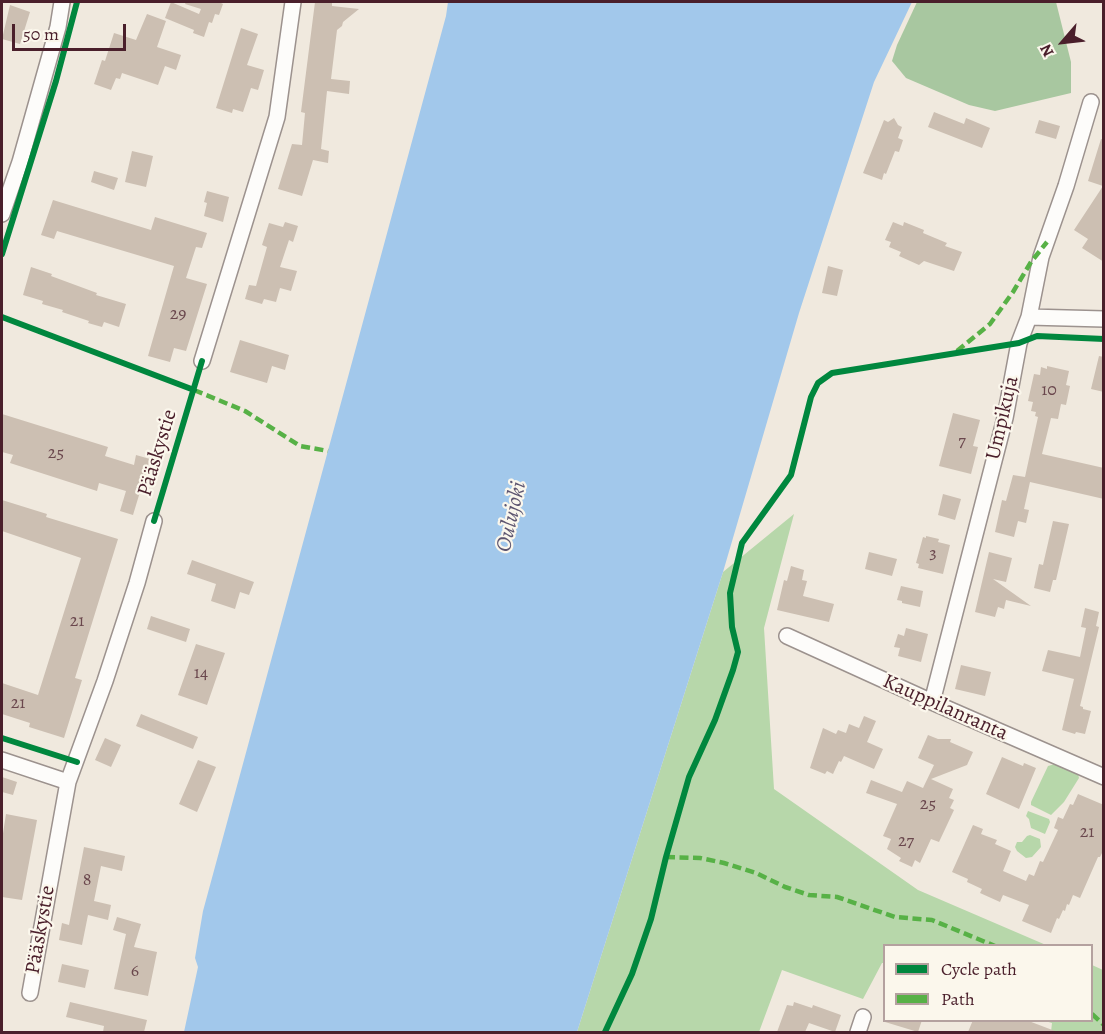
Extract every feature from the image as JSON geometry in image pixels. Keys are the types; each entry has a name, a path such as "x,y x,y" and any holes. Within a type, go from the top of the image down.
{"street":[{"path":"2,214 58,27 62,2"},
{"path":"202,361 277,117 293,2"},
{"name":"Umpikuja","path":"932,702 1005,418 1019,343 1029,317 1041,257 1066,186 1091,102"},
{"path":"1029,317 1104,319"},
{"name":"Pääskystie","path":"30,993 68,782 105,681 154,521"},
{"name":"Kauppilanranta","path":"787,636 1104,777"},
{"path":"2,760 68,782"},
{"path":"858,1032 863,1017"}],"green space":[{"path":"917,2 1056,2 1071,62 1071,93 995,111 969,105 906,78 892,61"},
{"path":"794,514 764,628 774,789 918,890 1044,944 883,944 883,963 863,999 782,970 759,1032 577,1032 723,572"},
{"path":"1055,764 1078,774 1079,778 1064,802 1051,815 1031,805 1031,802 1048,766"},
{"path":"1028,811 1049,819 1045,834 1031,828 1026,816"},
{"path":"1030,835 1040,839 1041,847 1032,857 1026,858 1015,847 1017,842 1022,842"},
{"path":"1093,965 1103,970 1103,1032 1051,1032 1052,1023 1048,1022 1093,1022"}],"water":[{"name":"Oulujoki","path":"448,2 912,2 874,82 799,313 723,572 577,1032 184,1032 198,967 195,958 203,911"}],"building":[{"path":"171,2 199,14 201,9 185,4 186,2 223,4 219,15 215,14 212,23 209,22 204,37 193,33 194,30 165,18"},
{"path":"315,2 332,2 332,6 359,9 337,30 331,79 350,81 349,94 327,91 321,149 329,151 328,163 313,160 302,196 278,189 292,144 302,145 305,113 301,112"},
{"path":"10,5 30,12 20,44 2,39"},
{"path":"147,14 166,21 157,47 181,55 176,70 165,66 158,85 122,73 120,79 116,78 111,90 94,84 102,60 105,61 114,33 136,40"},
{"path":"241,28 258,34 247,65 264,70 258,90 251,88 243,112 233,109 232,113 216,108"},
{"path":"934,112 964,124 966,118 990,128 982,148 928,127"},
{"path":"894,118 902,127 898,138 903,140 899,152 895,151 882,180 863,173 884,120 888,122"},
{"path":"1039,120 1060,126 1056,139 1035,133"},
{"path":"1101,139 1104,140 1104,262 1082,248 1088,239 1074,230 1103,186 1088,181"},
{"path":"132,151 153,156 146,187 125,182"},
{"path":"94,171 118,178 114,190 91,182"},
{"path":"207,191 229,197 223,222 204,216"},
{"path":"53,200 151,230 155,217 207,233 202,248 196,247 186,278 207,284 186,351 174,348 170,362 148,356 174,266 57,231 54,239 41,235"},
{"path":"285,222 298,226 293,242 289,240 280,267 297,271 291,291 280,288 276,302 264,299 262,304 245,299 249,285 256,286 267,247 262,245 269,223 283,227"},
{"path":"893,222 903,226 904,222 924,230 923,233 947,243 945,246 962,252 954,271 924,261 919,265 899,256 901,252 889,247 891,242 885,240"},
{"path":"828,266 843,270 837,296 822,293"},
{"path":"31,267 97,293 96,295 126,304 119,327 104,322 102,327 88,323 89,321 62,312 63,310 42,304 43,301 23,295"},
{"path":"240,340 289,355 285,370 272,366 267,383 230,372"},
{"path":"1099,356 1104,357 1104,392 1091,389"},
{"path":"1047,366 1069,371 1066,385 1070,386 1066,405 1061,404 1058,419 1051,418 1042,454 1104,468 1104,499 1030,482 1024,509 1029,510 1026,523 1018,521 1014,537 995,532 1002,500 1006,501 1013,475 1025,477 1038,417 1035,416 1036,412 1031,411 1033,402 1028,401 1034,374 1040,375 1041,367 1047,369"},
{"path":"953,413 980,420 973,446 978,447 971,474 939,466"},
{"path":"2,414 108,447 105,456 134,465 136,455 150,459 133,515 120,511 126,491 99,483 97,491 10,463 13,455 2,452"},
{"path":"943,494 961,499 955,520 938,515"},
{"path":"2,500 47,514 46,517 118,539 75,678 82,680 64,738 29,727 30,723 2,714 2,683 38,695 81,558 2,531"},
{"path":"1053,521 1069,524 1056,580 1053,580 1050,592 1034,588 1039,564 1043,565"},
{"path":"926,536 950,545 943,574 918,568 919,564 916,563 923,537 926,538"},
{"path":"869,552 897,559 892,576 865,569"},
{"path":"989,552 1012,558 1006,582 993,579 1031,606 1006,600 1004,609 998,607 995,617 975,612"},
{"path":"192,560 254,582 249,595 240,592 235,609 211,601 216,584 187,574"},
{"path":"791,566 804,570 802,580 807,581 803,596 834,604 829,622 777,610 784,580 787,581"},
{"path":"901,586 923,591 920,607 897,600"},
{"path":"1085,608 1099,612 1096,626 1099,627 1080,706 1091,711 1085,734 1076,732 1075,734 1062,730 1074,679 1042,671 1048,650 1080,657 1086,628 1081,627"},
{"path":"151,616 190,629 186,642 147,629"},
{"path":"906,628 928,634 921,662 898,656 900,648 894,647 898,634 904,636"},
{"path":"196,644 225,653 207,705 178,695"},
{"path":"961,665 991,672 985,696 955,689"},
{"path":"141,714 198,737 193,749 136,726"},
{"path":"864,716 876,721 867,742 883,749 874,769 844,756 833,774 827,771 825,774 810,768 823,728 836,734 838,730 846,733 849,724 859,728"},
{"path":"928,735 938,739 951,739 950,742 973,752 967,765 931,779 953,789 949,798 954,800 950,808 954,810 939,842 931,839 920,863 915,860 912,867 899,861 901,858 887,849 891,839 883,836 897,804 866,793 871,780 902,792 907,781 923,788 934,765 918,758"},
{"path":"105,738 121,745 111,767 95,760"},
{"path":"1002,757 1023,766 1024,763 1036,768 1019,809 986,794"},
{"path":"198,760 216,767 197,812 179,804"},
{"path":"2,777 17,782 13,795 2,792"},
{"path":"1078,794 1104,805 1104,849 1098,857 1080,898 1073,895 1065,911 1063,910 1059,919 1057,918 1051,933 1022,921 1029,905 1003,895 1000,902 980,893 982,889 952,872 973,825 983,829 981,834 997,840 995,844 1011,851 1003,871 1026,881 1029,874 1034,876 1040,861 1043,862 1058,830 1054,828 1058,817 1063,819"},
{"path":"6,814 37,820 22,900 2,897 2,840"},
{"path":"84,847 125,856 122,871 101,866 94,901 111,905 108,920 88,915 82,945 59,940 62,923 69,925"},
{"path":"117,917 141,924 134,947 157,952 148,996 114,989 126,934 113,930"},
{"path":"62,964 89,970 85,988 58,982"},
{"path":"70,1002 147,1020 144,1032 103,1032 104,1026 66,1017"},
{"path":"794,1002 812,1008 813,1005 841,1015 835,1032 809,1023 805,1032 777,1032 787,1005 793,1006"},
{"path":"885,1022 921,1022 918,1032"},
{"path":"972,1022 1031,1022 1055,1031 968,1032"}],"marked path":[{"path":"957,351 990,324 1047,242"},
{"path":"194,390 245,411 300,446 328,451"},
{"path":"666,857 700,858 724,863 756,873 785,887 809,895 837,897 895,917 932,920 990,944"},
{"path":"1093,1015 1104,1025"}],"cycle path":[{"path":"2,254 56,81 77,2"},
{"path":"2,317 194,390"},
{"path":"605,1032 632,974 651,919 689,777 715,720 733,670 738,652 732,627 730,593 742,543 791,475 811,397 818,383 832,373 1019,343 1037,336 1104,339"},
{"path":"154,521 202,361"},
{"path":"2,738 77,762"}]}
